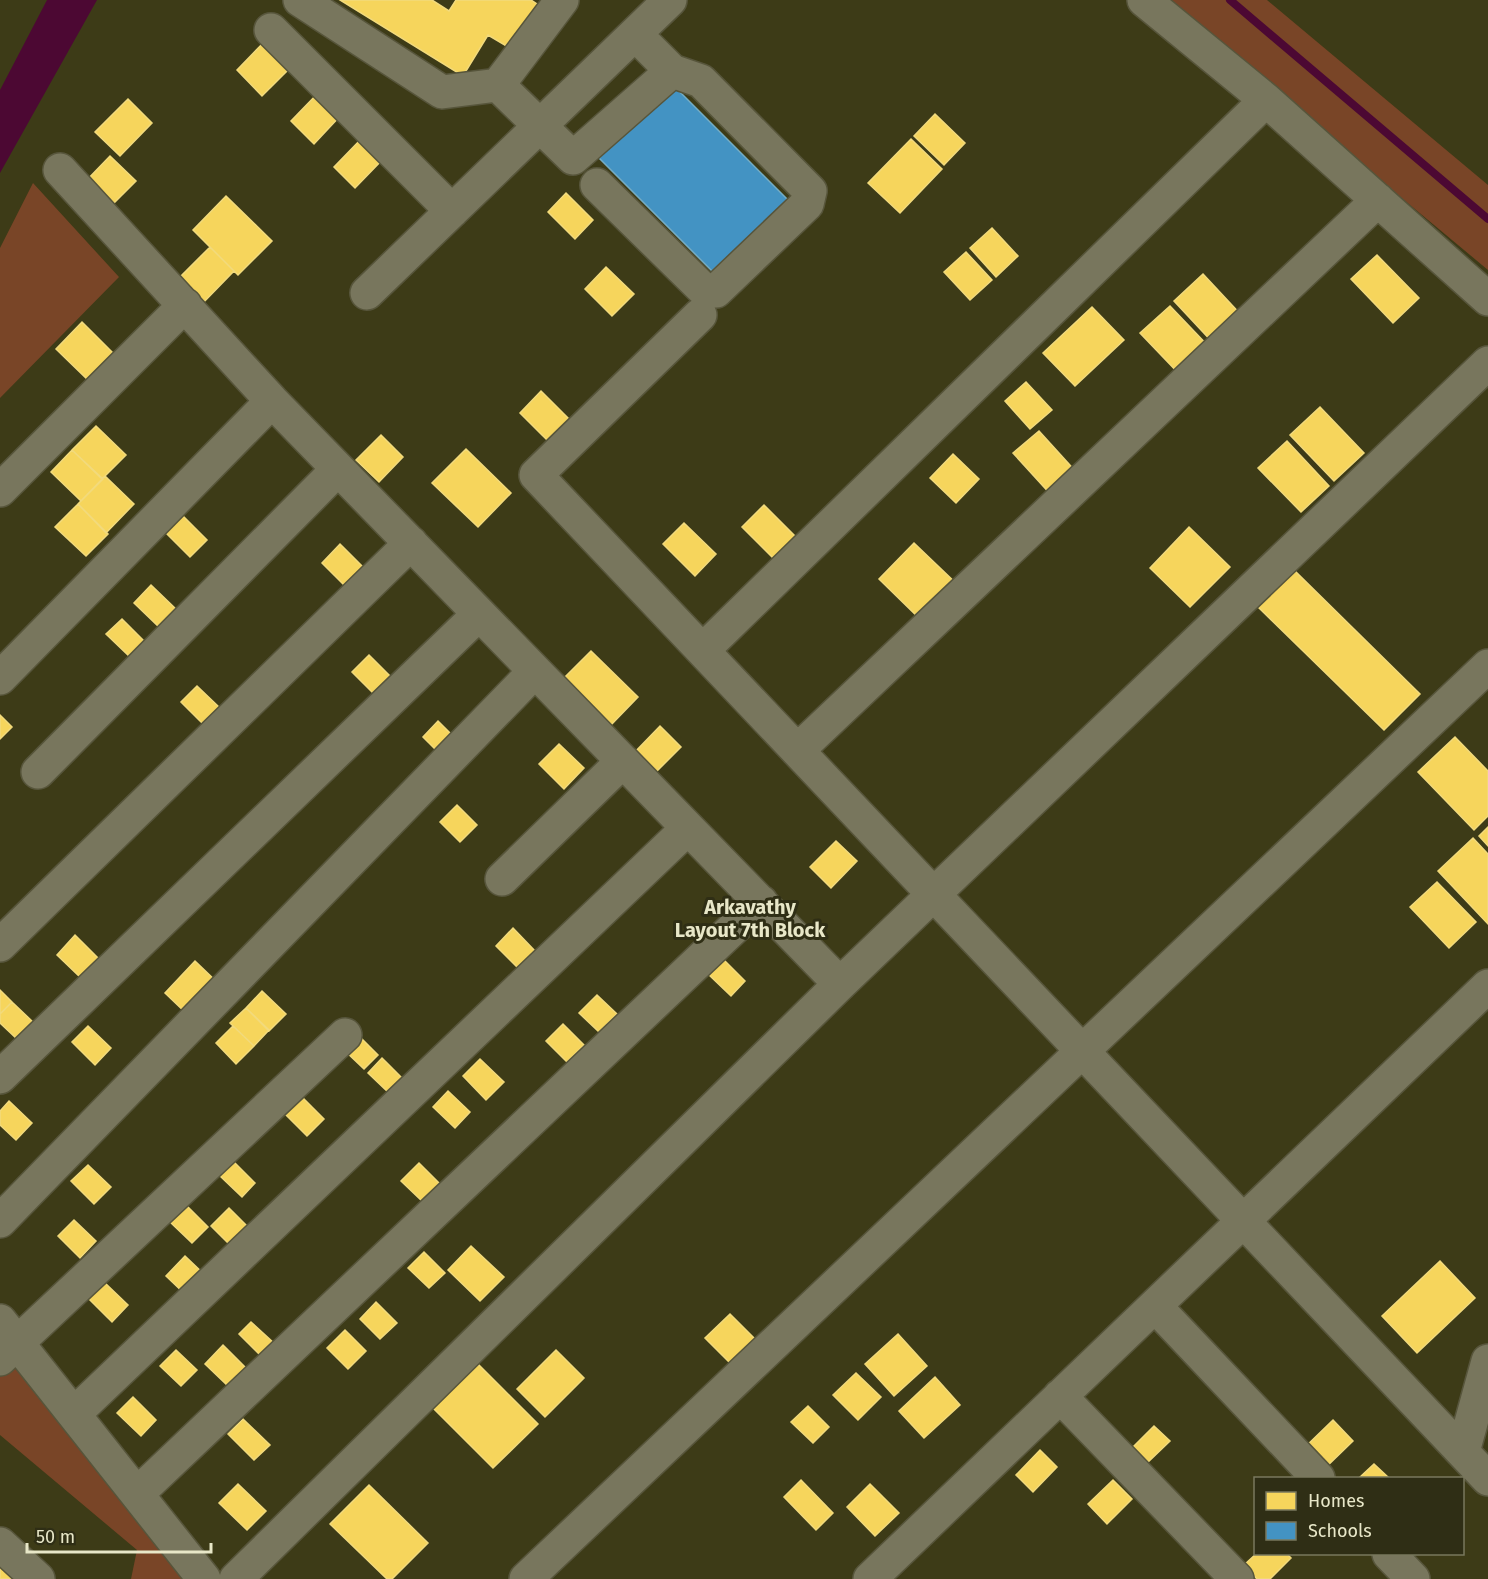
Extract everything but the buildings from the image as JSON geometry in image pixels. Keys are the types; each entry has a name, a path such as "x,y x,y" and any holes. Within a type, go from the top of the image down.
{"street":[{"path":"300,0 442,92 498,85 562,0"},
{"path":"367,292 670,0"},
{"path":"1144,0 1266,100 1488,299"},
{"path":"271,30 452,210"},
{"path":"597,185 704,290 716,291 807,204 810,191 701,81 672,71 635,34"},
{"path":"498,85 573,158 672,71"},
{"path":"703,650 1266,100"},
{"path":"60,170 272,401 840,984"},
{"path":"798,750 1378,200"},
{"path":"0,490 185,305"},
{"path":"700,315 536,475 1488,1479"},
{"path":"236,1579 840,984 1488,363"},
{"path":"0,678 272,401"},
{"path":"38,772 338,469"},
{"path":"1,942 411,543"},
{"path":"0,1077 479,614"},
{"path":"526,1579 1488,666"},
{"path":"0,1221 536,671"},
{"path":"502,879 623,760"},
{"path":"74,1414 688,828"},
{"path":"137,1494 760,902"},
{"path":"870,1579 1488,986"},
{"path":"204,1579 74,1414 6,1341 345,1035"},
{"path":"1155,1306 1316,1477"},
{"path":"1463,1452 1488,1361"},
{"path":"1060,1396 1237,1579"},
{"path":"0,1544 38,1579"},
{"path":"1390,1555 1413,1579"}],"shaded area":[{"path":"47,0 97,0 0,173 0,90"},
{"path":"1164,0 1267,0 1488,185 1488,270"},
{"path":"33,183 119,277 0,398 0,248"},
{"path":"13,1362 183,1579 131,1579 137,1550 0,1435 0,1376"}],"waterway":[{"path":"1230,0 1488,219"}],"district":[{"name":"Arkavathy Layout 7th Block","path":"750,918"}]}
